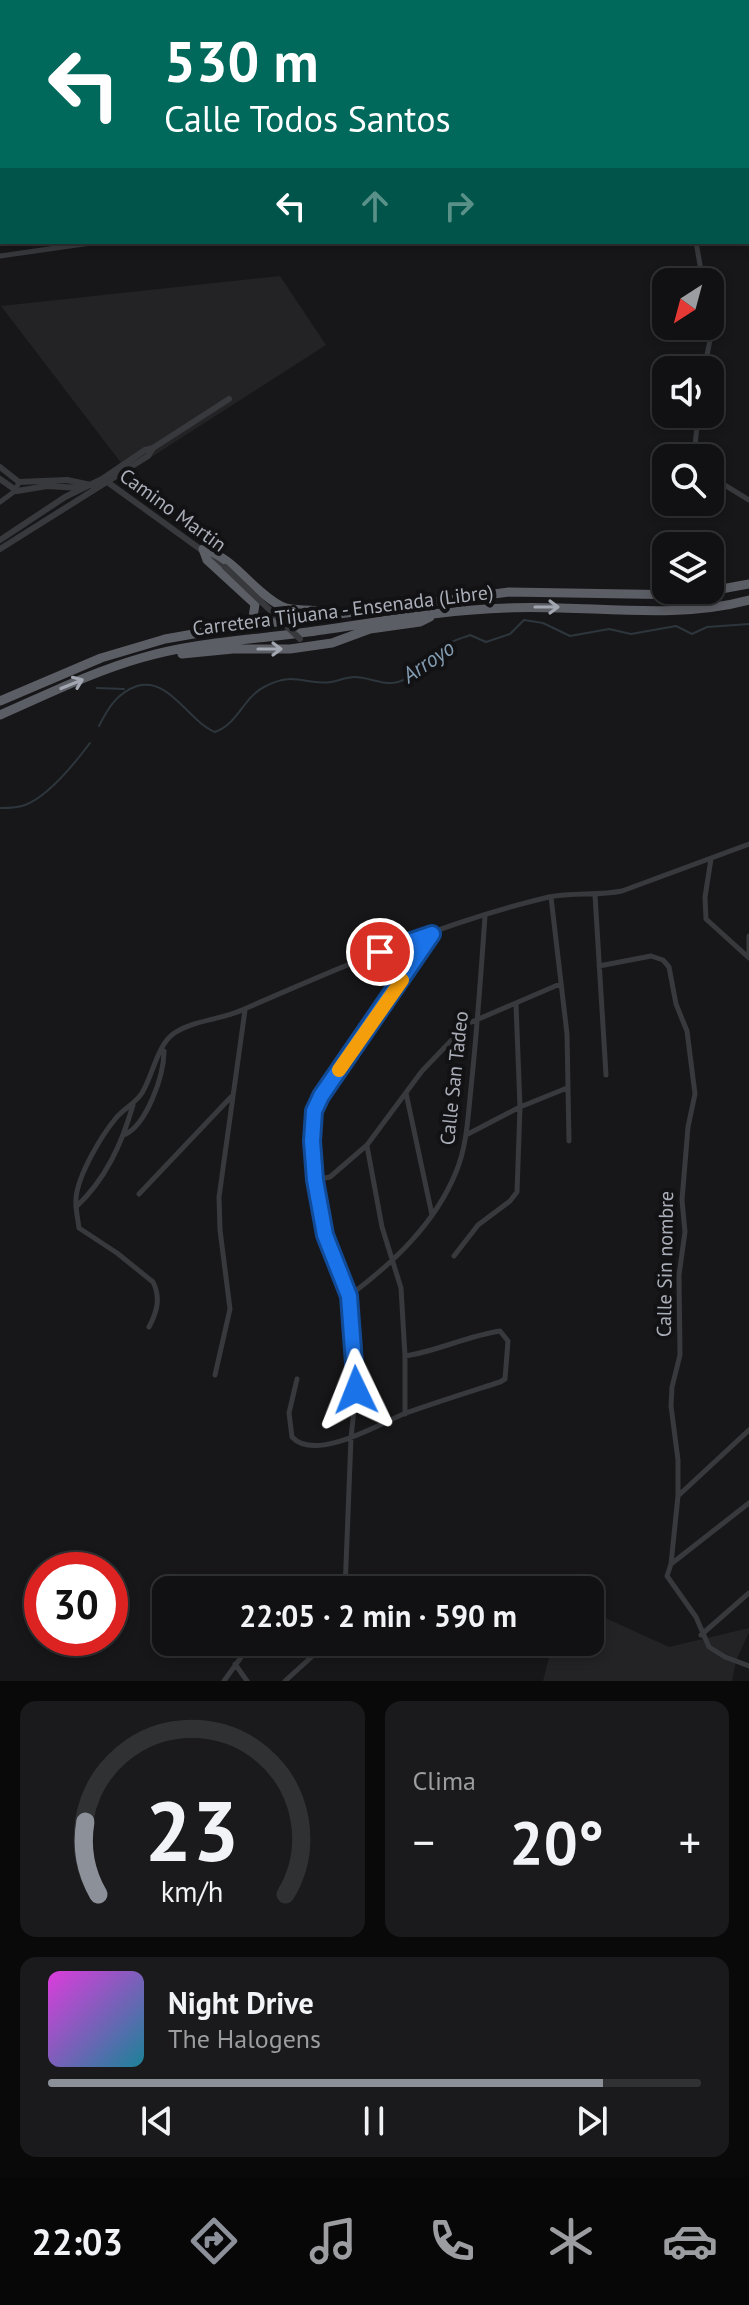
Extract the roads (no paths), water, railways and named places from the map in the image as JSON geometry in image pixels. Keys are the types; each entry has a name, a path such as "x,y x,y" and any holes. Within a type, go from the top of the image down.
{"highway":[{"path":"203,549 219,554 277,604 290,609 316,609 328,614"},
{"path":"203,549 207,560 255,604 252,624"},
{"name":"Carretera Tijuana - Ensenada (Libre)","path":"0,701 136,646 252,624 509,592 689,595 749,584"},
{"name":"Carretera Tijuana - Ensenada (Libre)","path":"0,715 103,671 168,651 445,612 538,606 671,611 705,609 749,600"},
{"path":"168,651 184,654 233,649 290,649 303,643 332,643 370,629 420,622 445,612"}],"street":[{"path":"0,256 84,244"},
{"path":"696,244 701,268"},
{"path":"0,540 148,456 153,448 229,399"},
{"path":"0,467 19,482 67,480 88,488"},
{"path":"0,479 15,491"},
{"name":"Camino Martin","path":"105,480 225,567 303,643"},
{"path":"15,491 19,482"},
{"path":"724,485 749,500"},
{"path":"1,499 15,491 47,486 88,488"},
{"path":"0,549 88,488"},
{"path":"76,1207 97,1184 124,1135 133,1105 174,1033 245,1009 331,971 485,916 551,897 622,891 749,844"},
{"path":"711,858 705,897 706,919 749,956"},
{"path":"595,895 606,1075"},
{"path":"551,897 567,1034 569,1141"},
{"name":"Calle San Tadeo","path":"349,1296 411,1243 432,1216 456,1173 466,1136 479,1018 485,916"},
{"path":"346,1576 356,1390 349,1296 325,1235 315,1180 312,1141 314,1111 321,1096 432,934"},
{"path":"749,936 749,956"},
{"name":"Calle Sin nombre","path":"599,966 651,956 663,960 669,967 676,1004 687,1031 695,1094 688,1127 682,1200 685,1232 679,1275 680,1355 671,1406 678,1460 678,1496 671,1564"},
{"path":"315,1180 330,1177 367,1145 437,1054 467,1024 560,984"},
{"path":"454,1256 478,1225 517,1192 520,1107 516,1004"},
{"path":"215,1375 230,1309 219,1205 231,1096 245,1009"},
{"path":"124,1135 136,1128 161,1080 164,1046"},
{"path":"466,1136 520,1107 567,1088"},
{"path":"406,1093 432,1216"},
{"path":"139,1194 231,1096"},
{"path":"133,1105 117,1117 92,1156 80,1181 76,1207 79,1228 153,1282 157,1306 149,1327"},
{"path":"367,1145 382,1227 401,1288 405,1414"},
{"path":"297,1379 289,1413 290,1431 296,1441 319,1445 351,1438 405,1414 505,1379 508,1341 500,1331 428,1353 405,1356"},
{"path":"678,1496 749,1430"},
{"path":"749,1503 671,1564 667,1572 668,1579 696,1617 701,1635 709,1647 749,1666"},
{"path":"701,1635 749,1593"},
{"path":"224,1681 241,1656"},
{"path":"287,1680 311,1656"},
{"path":"235,1664 247,1681"}],"waterway":[{"name":"Arroyo","path":"99,726 119,697 137,686 149,685 169,694 215,732 229,723 257,692 275,682 292,679 322,683 355,677 398,682 418,671 452,642 470,635 486,642 510,634 524,620 543,623 570,636 609,629 631,634 676,626 692,634 707,627 749,624"},
{"path":"97,688 124,689"},
{"name":"Arroyo","path":"0,808 13,808 34,801 52,787 90,743"}]}
